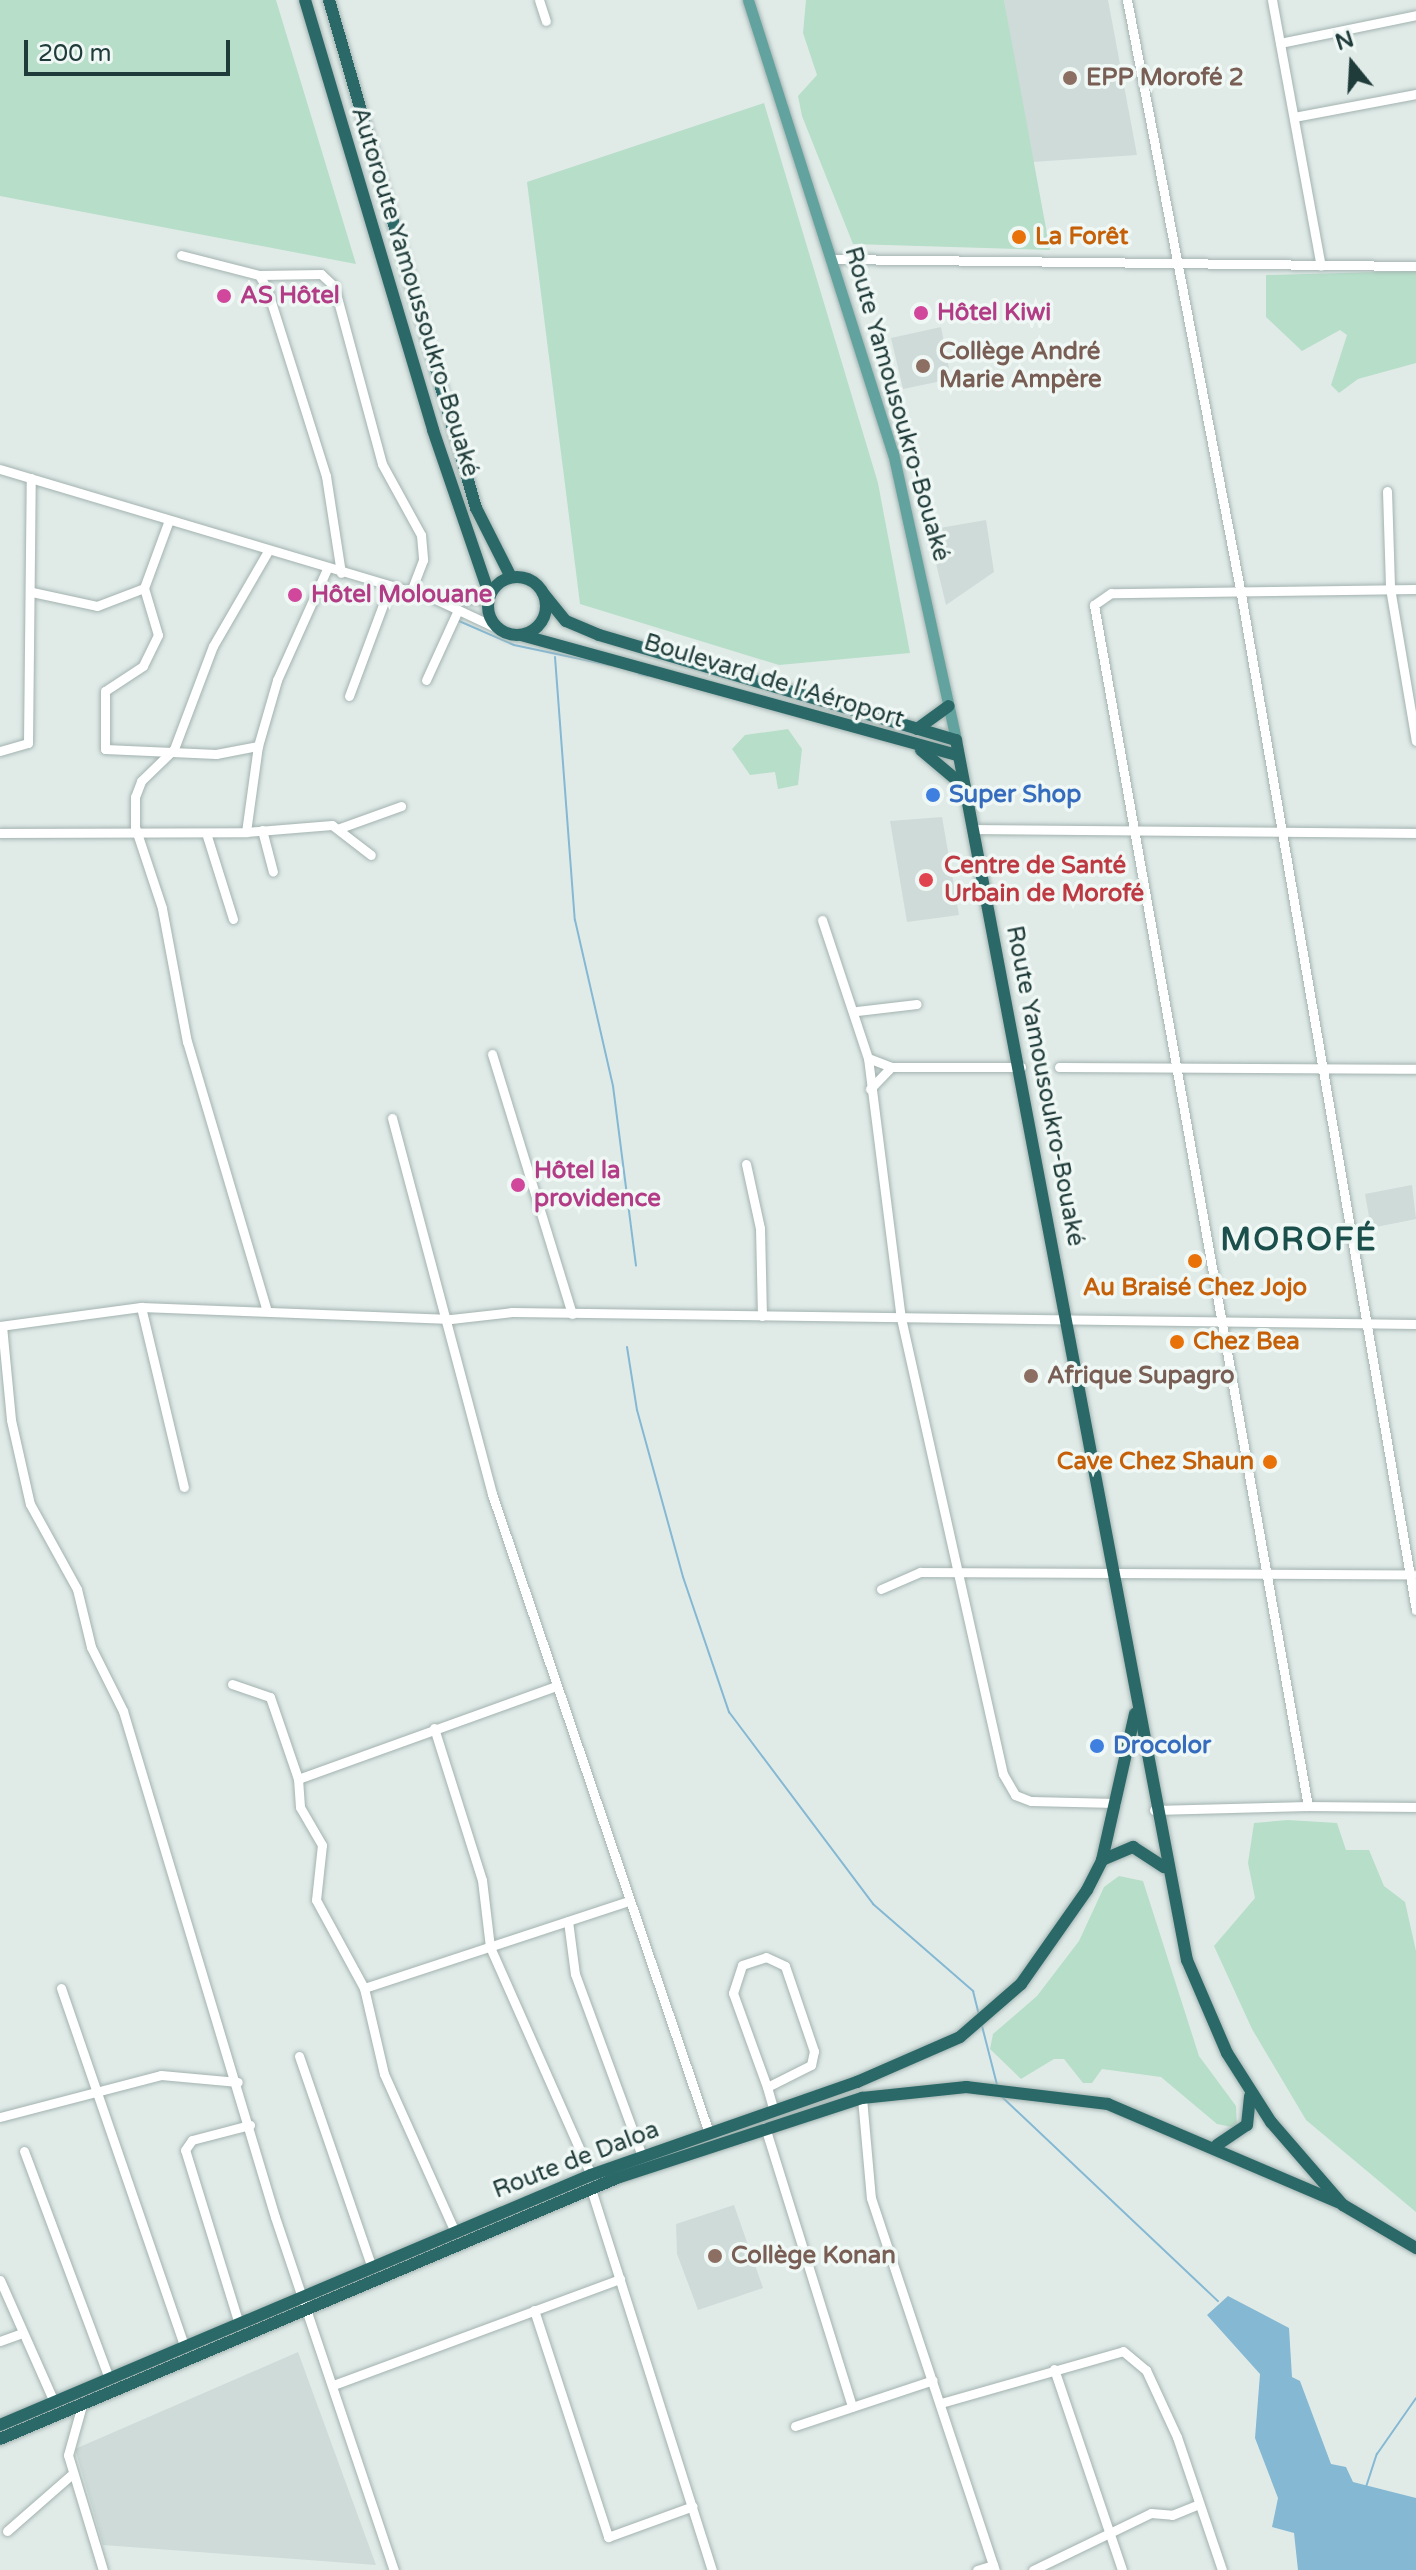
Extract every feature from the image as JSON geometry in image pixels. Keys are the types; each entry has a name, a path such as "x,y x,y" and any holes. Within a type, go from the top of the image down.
{"highway":[{"name":"Autoroute Yamoussoukro-Bouaké","path":"305,0 433,430 489,596"},
{"name":"Autoroute Yamoussoukro-Bouaké","path":"329,0 476,508 511,577"},
{"path":"511,577 530,579 543,593 543,619 521,635 499,629 489,596 511,577"},
{"name":"Boulevard de l'Aéroport","path":"543,593 566,621 599,635 956,740"},
{"name":"Boulevard de l'Aéroport","path":"521,635 578,647 915,746 958,755"},
{"path":"914,729 949,706"},
{"name":"Route Yamousoukro-Bouaké","path":"956,740 1021,1067 1164,1867 1192,1971 1250,2096 1343,2205"},
{"path":"915,746 965,787"},
{"name":"Route de Daloa","path":"0,2425 591,2175 932,2053 982,2022 1048,1953 1102,1860 1136,1710"},
{"path":"1102,1860 1133,1847 1164,1867"},
{"path":"857,2082 862,2098"},
{"name":"Route de Daloa","path":"0,2439 591,2189 765,2127 862,2098 966,2087 1062,2095 1108,2104 1217,2145 1343,2205"},
{"path":"1217,2145 1247,2125 1250,2096"},
{"path":"1343,2205 1416,2248"}],"main road":[{"name":"Route Yamousoukro-Bouaké","path":"748,0 833,259 917,541 956,740"}],"street":[{"path":"539,0 546,21"},
{"path":"1127,0 1241,594 1280,833 1371,1324 1413,1574 1416,1610"},
{"path":"1272,0 1321,266"},
{"path":"1280,43 1416,15"},
{"path":"1294,117 1416,94"},
{"path":"181,255 259,275 321,274 334,286 382,464 421,535 423,560 411,592"},
{"path":"833,259 1416,266"},
{"path":"259,275 326,476 341,573"},
{"path":"0,469 435,599 499,629"},
{"path":"0,751 28,743 31,478"},
{"path":"1387,491 1390,588 1416,741"},
{"path":"169,520 144,588 158,635 143,666 105,691 105,749 174,749 216,754 258,746"},
{"path":"266,1308 187,1042 162,908 135,827 141,781 174,749 213,646 268,551"},
{"path":"246,832 258,746 277,680 327,569"},
{"path":"349,696 390,586"},
{"path":"32,592 97,606 144,588"},
{"path":"1308,1806 1264,1573 1094,605 1111,593 1241,594 1416,589"},
{"path":"435,599 489,596"},
{"path":"426,680 458,610"},
{"path":"0,833 135,827 207,836 262,830 340,828 401,806"},
{"path":"340,828 371,855"},
{"path":"974,829 1416,833"},
{"path":"262,830 273,872"},
{"path":"207,836 233,919"},
{"path":"822,920 846,999 857,1011 868,1058 901,1318 991,1731 1015,1795 1064,1807 1116,1803"},
{"path":"857,1011 917,1004"},
{"path":"492,1054 572,1314"},
{"path":"868,1058 891,1067 1021,1067"},
{"path":"870,1089 891,1067"},
{"path":"1059,1067 1416,1069"},
{"path":"392,1118 451,1319 492,1494 554,1687 709,2133"},
{"path":"746,1164 760,1228 762,1316"},
{"path":"141,1307 184,1487"},
{"path":"394,2570 250,2125 123,1711 91,1647 82,1601 30,1504 11,1420 1,1326 141,1307 266,1308 451,1319 572,1314 1416,1324"},
{"path":"881,1589 920,1572 955,1577 1413,1574"},
{"path":"232,1684 270,1697 298,1779 300,1807 322,1845 316,1900 364,1988 384,2074 455,2232"},
{"path":"298,1779 554,1687"},
{"path":"434,1728 482,1880 490,1947 591,2175"},
{"path":"1154,1810 1416,1807"},
{"path":"364,1988 628,1901"},
{"path":"568,1921 575,1974 642,2156"},
{"path":"767,2087 811,2065 814,2051 785,1966 766,1957 742,1965 733,1993 774,2111"},
{"path":"61,1988 184,2346"},
{"path":"299,2056 372,2268"},
{"path":"0,2117 98,2094 161,2075 238,2082"},
{"path":"862,2098 871,2198 994,2568 977,2570"},
{"path":"239,2324 185,2150 192,2140 250,2125"},
{"path":"765,2127 852,2407"},
{"path":"24,2151 109,2378"},
{"path":"591,2189 712,2570"},
{"path":"336,2384 620,2279"},
{"path":"0,2280 19,2334 54,2402"},
{"path":"534,2310 608,2537 693,2506"},
{"path":"0,2341 19,2334"},
{"path":"941,2403 1123,2351 1146,2370 1222,2570"},
{"path":"1054,2369 1122,2570"},
{"path":"795,2426 933,2380"},
{"path":"82,2405 69,2442 72,2474 103,2570"},
{"path":"7,2531 72,2474"},
{"path":"1033,2570 1151,2513 1172,2515 1199,2504"}],"shaded area":[{"name":"EPP Morofé 2","path":"1004,0 1108,0 1137,155 1032,162"},
{"name":"Collège André Marie Ampère","path":"941,327 951,379 903,389 891,338"},
{"path":"986,520 994,572 946,605 928,530"},
{"name":"Centre de Santé Urbain de Morofé","path":"942,817 959,915 907,922 890,821"},
{"path":"1412,1185 1416,1219 1371,1228 1365,1194"},
{"name":"Collège Konan","path":"734,2205 763,2288 698,2310 677,2254 676,2224"},
{"path":"298,2352 376,2565 103,2545 75,2449"}],"green space":[{"path":"0,0 276,0 356,264 0,196"},
{"path":"806,0 1004,0 1050,250 853,244 802,116 798,96 817,75 803,33"},
{"path":"764,103 878,483 910,653 779,665 580,604 527,182"},
{"path":"1416,271 1416,363 1358,379 1339,393 1331,385 1347,335 1340,330 1302,351 1266,317 1266,275"},
{"path":"788,729 802,749 798,785 778,789 775,772 750,775 732,749 745,735"},
{"path":"1288,1820 1337,1823 1346,1850 1369,1850 1384,1886 1405,1902 1416,1951 1416,2212 1306,2120 1252,2029 1214,1946 1255,1898 1248,1863 1254,1823"},
{"path":"1119,1876 1143,1881 1199,2056 1236,2106 1237,2128 1217,2124 1161,2077 1102,2069 1092,2083 1083,2083 1064,2059 1054,2059 1021,2079 990,2049 993,2034 1037,1996 1079,1941 1104,1887"}],"water":[{"path":"1228,2296 1289,2328 1292,2377 1300,2381 1331,2464 1346,2467 1353,2482 1416,2498 1416,2570 1298,2570 1294,2533 1272,2527 1278,2498 1255,2438 1260,2374 1207,2315"}],"waterway":[{"path":"459,621 514,645 609,665"},
{"path":"555,657 575,920 613,1086 636,1266"},
{"path":"639,674 648,676"},
{"path":"627,1347 637,1410 683,1577 729,1712 873,1904 973,1991 979,2015"},
{"path":"982,2026 997,2085"},
{"path":"1000,2095 1218,2301"},
{"path":"1366,2487 1377,2454 1416,2398"}],"place":[{"name":"EPP Morofé 2","path":"1070,78"},
{"name":"La Forêt","path":"1019,237"},
{"name":"AS Hôtel","path":"224,296"},
{"name":"Hôtel Kiwi","path":"921,313"},
{"name":"Collège André Marie Ampère","path":"923,366"},
{"name":"Hôtel Molouane","path":"295,595"},
{"name":"Super Shop","path":"933,795"},
{"name":"Centre de Santé Urbain de Morofé","path":"926,880"},
{"name":"Hôtel la providence","path":"518,1185"},
{"name":"Au Braisé Chez Jojo","path":"1195,1261"},
{"name":"Chez Bea","path":"1177,1342"},
{"name":"Afrique Supagro","path":"1031,1376"},
{"name":"Cave Chez Shaun","path":"1270,1462"},
{"name":"Drocolor","path":"1097,1746"},
{"name":"Collège Konan","path":"715,2256"}],"district":[{"name":"MOROFÉ","path":"1299,1240"}]}
